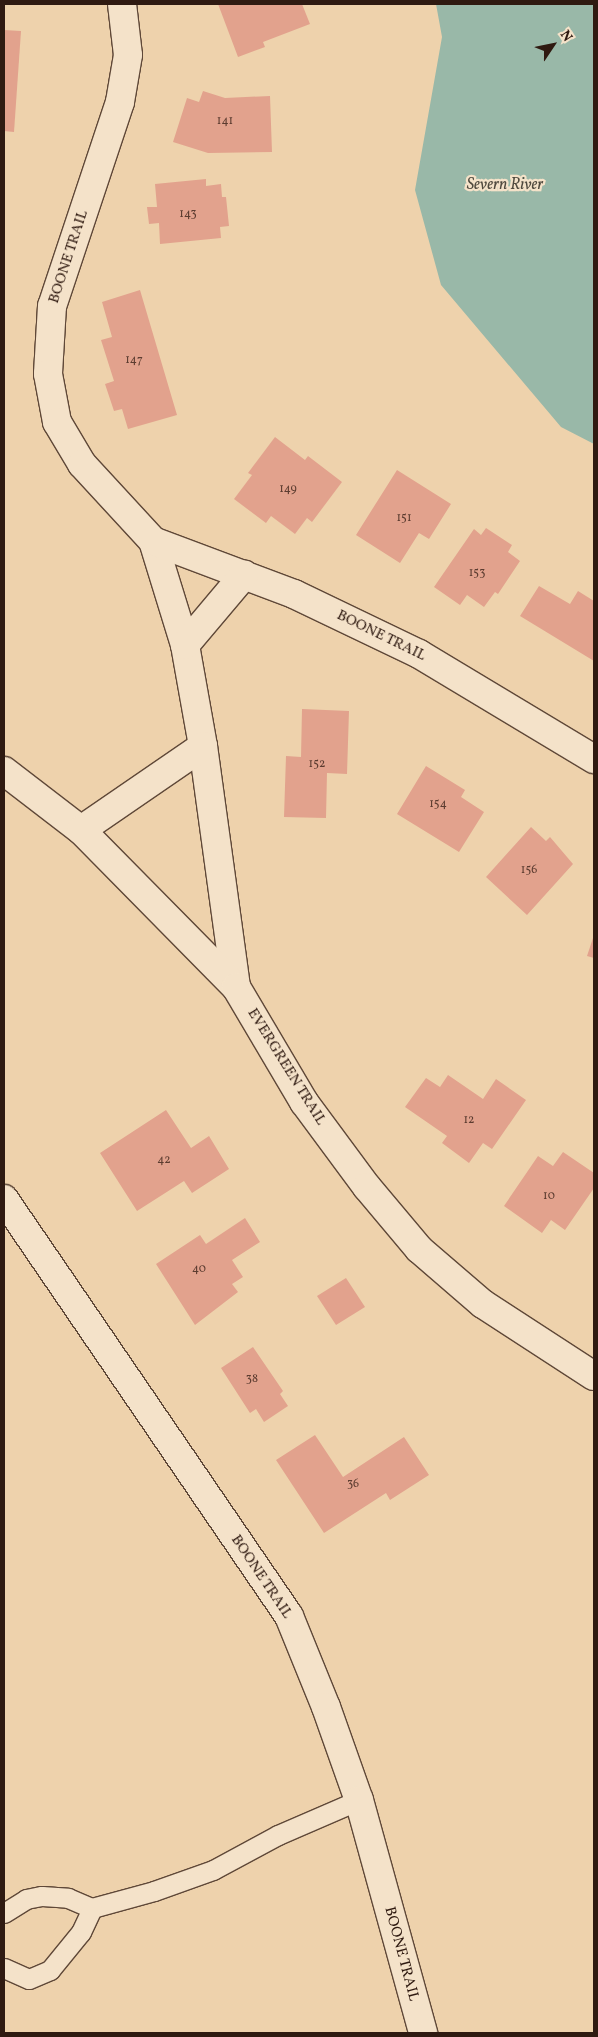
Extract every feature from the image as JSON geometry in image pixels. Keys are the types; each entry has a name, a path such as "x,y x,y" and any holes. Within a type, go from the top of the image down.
{"street":[{"name":"BOONE TRAIL","path":"122,4 128,55 120,102 52,306 48,374 57,422 82,464 153,541 184,645 203,746 236,988"},
{"name":"BOONE TRAIL","path":"153,541 294,594 419,654 594,759"},
{"path":"184,645 244,575"},
{"path":"81,830 203,746"},
{"name":"EVERGREEN TRAIL","path":"4,771 81,830 236,988 304,1102 367,1187 419,1249 483,1304 594,1376"},
{"name":"BOONE TRAIL","path":"4,1199 289,1616 326,1707 359,1800 422,2033"}],"lane":[{"path":"4,1913 26,1899 42,1896 68,1898 92,1908 154,1891 213,1870 278,1835 359,1800"},
{"path":"4,1968 29,1979 50,1970 81,1932 92,1908"}],"water":[{"name":"Severn River","path":"436,4 594,4 594,444 561,427 441,285 415,190 442,37"}],"building":[{"path":"218,4 302,4 310,24 263,42 265,47 238,57"},
{"path":"4,30 21,31 14,132 4,131"},
{"path":"203,91 225,98 270,96 272,152 208,153 173,142 187,98 199,102"},
{"path":"206,179 206,186 221,184 222,197 226,197 229,226 220,227 221,238 160,244 159,223 149,224 147,207 157,207 155,184"},
{"path":"140,290 177,415 128,429 122,409 114,411 105,384 114,381 101,340 112,337 102,302"},
{"path":"275,437 305,460 308,456 342,482 312,522 307,518 295,534 271,516 266,523 234,499 252,475 248,473"},
{"path":"397,470 451,504 429,539 419,533 400,563 356,535"},
{"path":"486,528 512,545 508,552 520,561 498,594 495,592 484,607 467,595 460,605 434,587 474,529 481,535"},
{"path":"539,586 570,604 578,591 594,601 594,661 520,616"},
{"path":"302,709 349,711 347,774 327,773 326,818 284,817 286,756 301,757"},
{"path":"426,766 465,790 461,797 484,812 459,852 397,814"},
{"path":"531,827 546,841 550,837 573,864 527,915 486,877"},
{"path":"594,935 594,958 587,956"},
{"path":"448,1075 483,1099 496,1079 526,1100 492,1149 483,1143 469,1163 442,1143 447,1136 405,1107 426,1078 440,1087"},
{"path":"166,1110 191,1148 209,1136 229,1169 192,1193 184,1181 137,1211 100,1153"},
{"path":"563,1152 594,1173 594,1188 565,1230 551,1220 542,1233 504,1206 538,1156 553,1166"},
{"path":"245,1218 260,1242 232,1260 243,1277 232,1284 238,1292 195,1325 156,1264 200,1235 206,1244"},
{"path":"346,1278 365,1307 336,1325 317,1296"},
{"path":"253,1347 283,1391 280,1394 288,1406 264,1422 256,1409 250,1413 221,1368"},
{"path":"315,1435 343,1477 404,1437 429,1475 390,1500 386,1493 324,1533 276,1460"}]}
